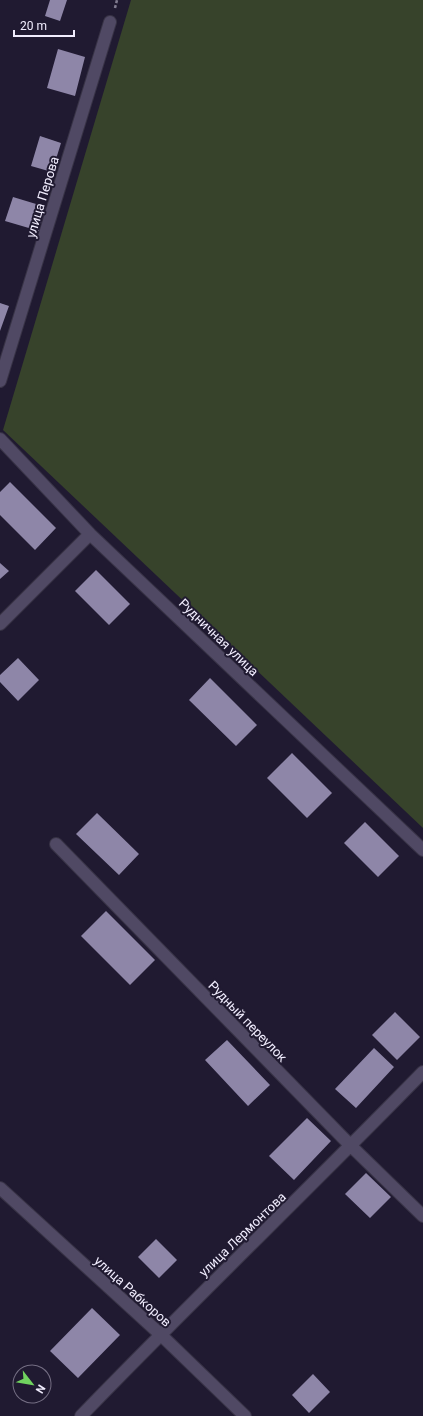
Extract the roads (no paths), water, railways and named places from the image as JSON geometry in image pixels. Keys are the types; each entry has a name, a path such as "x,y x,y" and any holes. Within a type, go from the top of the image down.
{"street":[{"name":"улица Перова","path":"0,381 110,22"},
{"name":"Рудничная улица","path":"0,439 90,534 423,850"},
{"path":"0,624 90,534"},
{"name":"Рудный переулок","path":"56,844 351,1146 423,1216"},
{"name":"улица Лермонтова","path":"80,1416 160,1334 351,1146 423,1072"},
{"name":"улица Рабкоров","path":"0,1188 160,1334 245,1416"}]}
